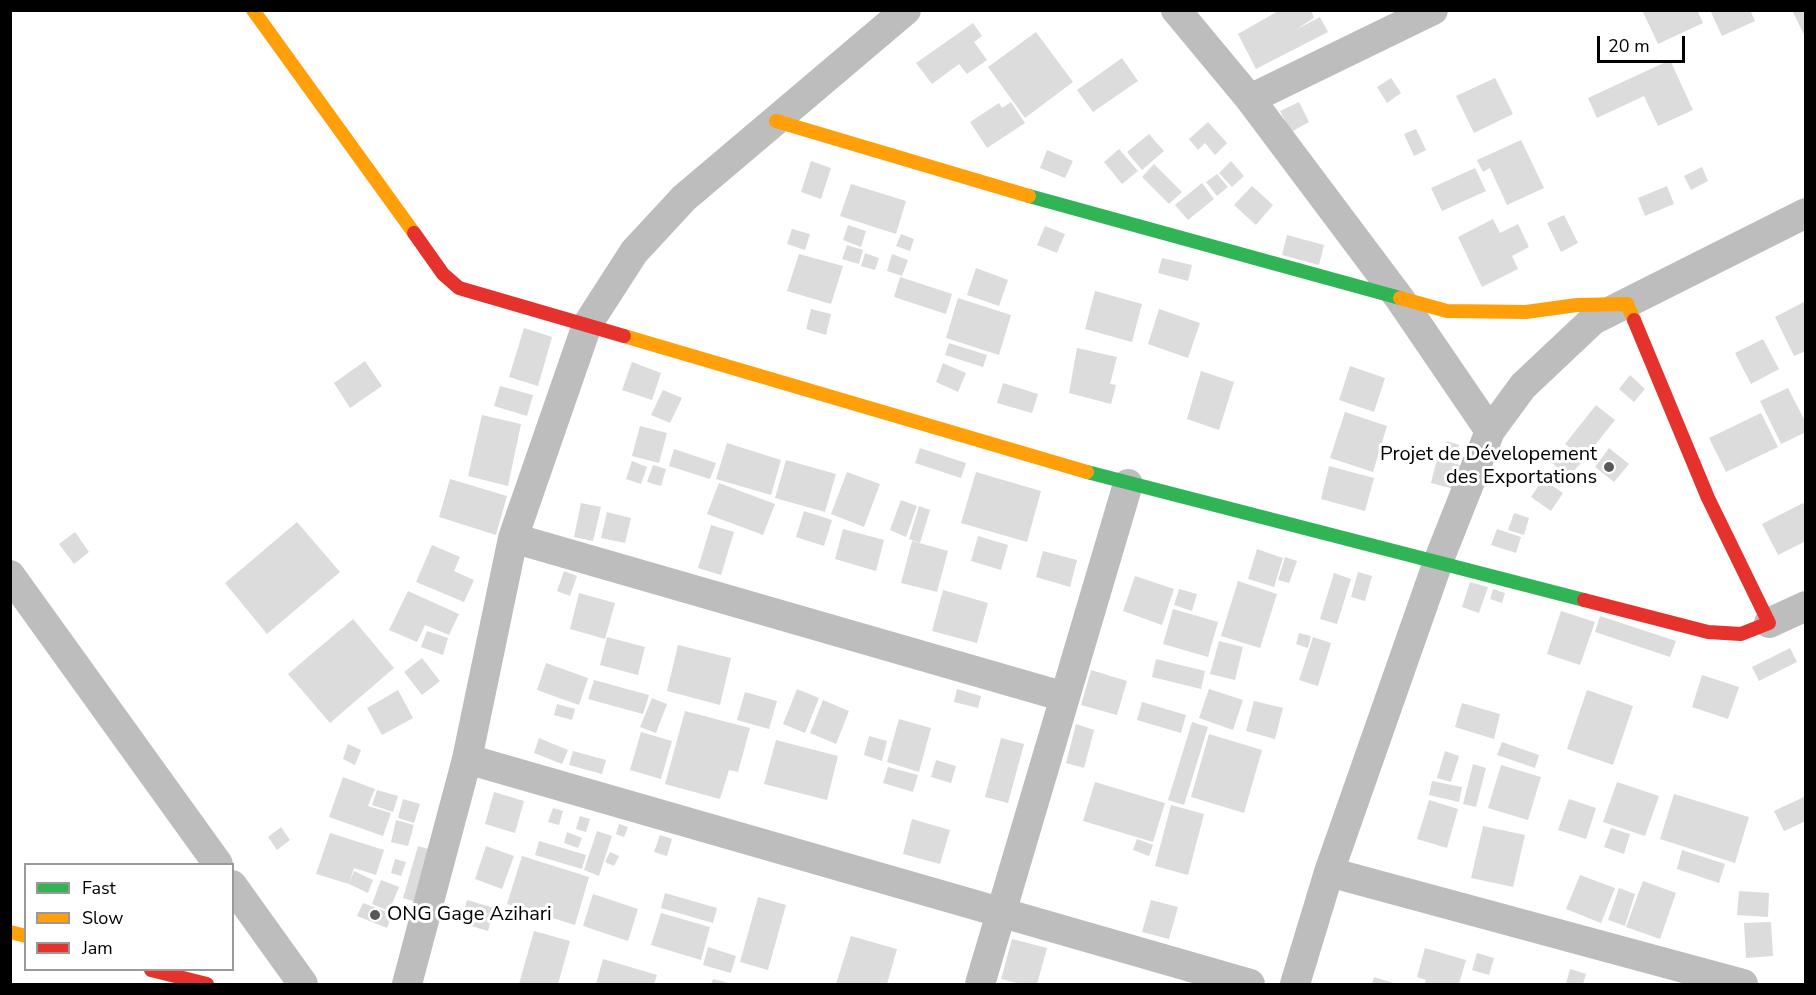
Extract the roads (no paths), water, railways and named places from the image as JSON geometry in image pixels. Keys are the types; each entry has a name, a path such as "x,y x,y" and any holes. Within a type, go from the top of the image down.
{"street":[{"path":"253,10 443,274 459,288 1128,483 1708,632 1741,634 1806,606"},
{"path":"407,984 467,759 513,538 587,326 634,252 684,198 906,10"},
{"path":"1176,10 1250,99 1400,300 1490,431"},
{"path":"1250,99 1433,10"},
{"path":"776,121 988,185 1400,300 1447,311 1479,312 1627,304"},
{"path":"1295,984 1329,872 1438,562 1490,431 1523,386 1593,320 1806,213"},
{"path":"1627,304 1708,498 1769,623"},
{"path":"980,984 1128,483"},
{"path":"513,538 1065,697"},
{"path":"10,575 217,863"},
{"path":"467,759 1250,984"},
{"path":"1329,872 1682,977 1743,984"},
{"path":"234,888 303,984"},
{"path":"158,971 207,984"}],"place":[{"name":"Projet de Dévelopement des Exportations","path":"1609,467"},
{"name":"ONG Gage Azihari","path":"375,915"}]}
